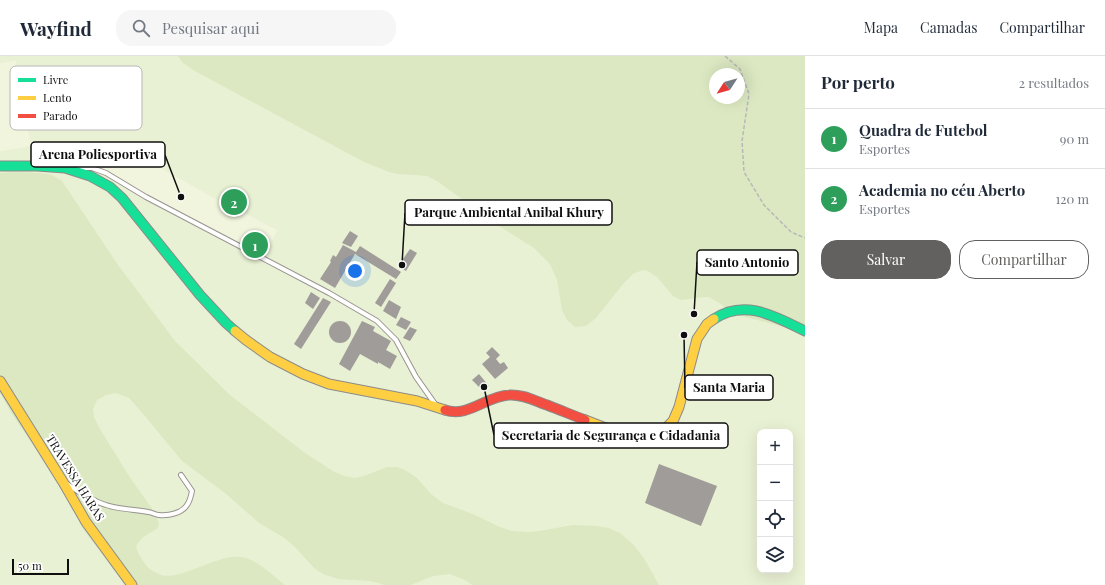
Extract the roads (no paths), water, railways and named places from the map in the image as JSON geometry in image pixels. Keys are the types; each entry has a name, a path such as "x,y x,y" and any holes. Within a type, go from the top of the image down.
{"street":[{"path":"0,166 65,168 90,176 110,187 122,198 200,295 226,323 246,340 270,357 303,374 328,384 417,401 450,412 462,412 493,399 507,395 520,396 622,434 636,437 649,435 663,431 673,421 679,407 697,339 707,324 720,315 735,310 751,310 766,313 805,331"},
{"name":"TRAVESSA HARAS","path":"0,381 88,523 132,585"}],"lane":[{"path":"65,168 92,168 106,174 146,197 329,293 377,321 396,340 416,377 438,408"},
{"path":"64,482 94,501 126,509 160,515 170,515 179,512 187,506 190,500 192,491 181,475"}],"place":[{"name":"Arena Poliesportiva","path":"181,197"},
{"name":"Academia no céu Aberto","path":"234,202"},
{"name":"Quadra de Futebol","path":"255,245"},
{"name":"Parque Ambiental Anibal Khury","path":"402,265"},
{"name":"Santo Antonio","path":"694,314"},
{"name":"Santa Maria","path":"684,335"},
{"name":"Secretaria de Segurança e Cidadania","path":"484,387"}]}
